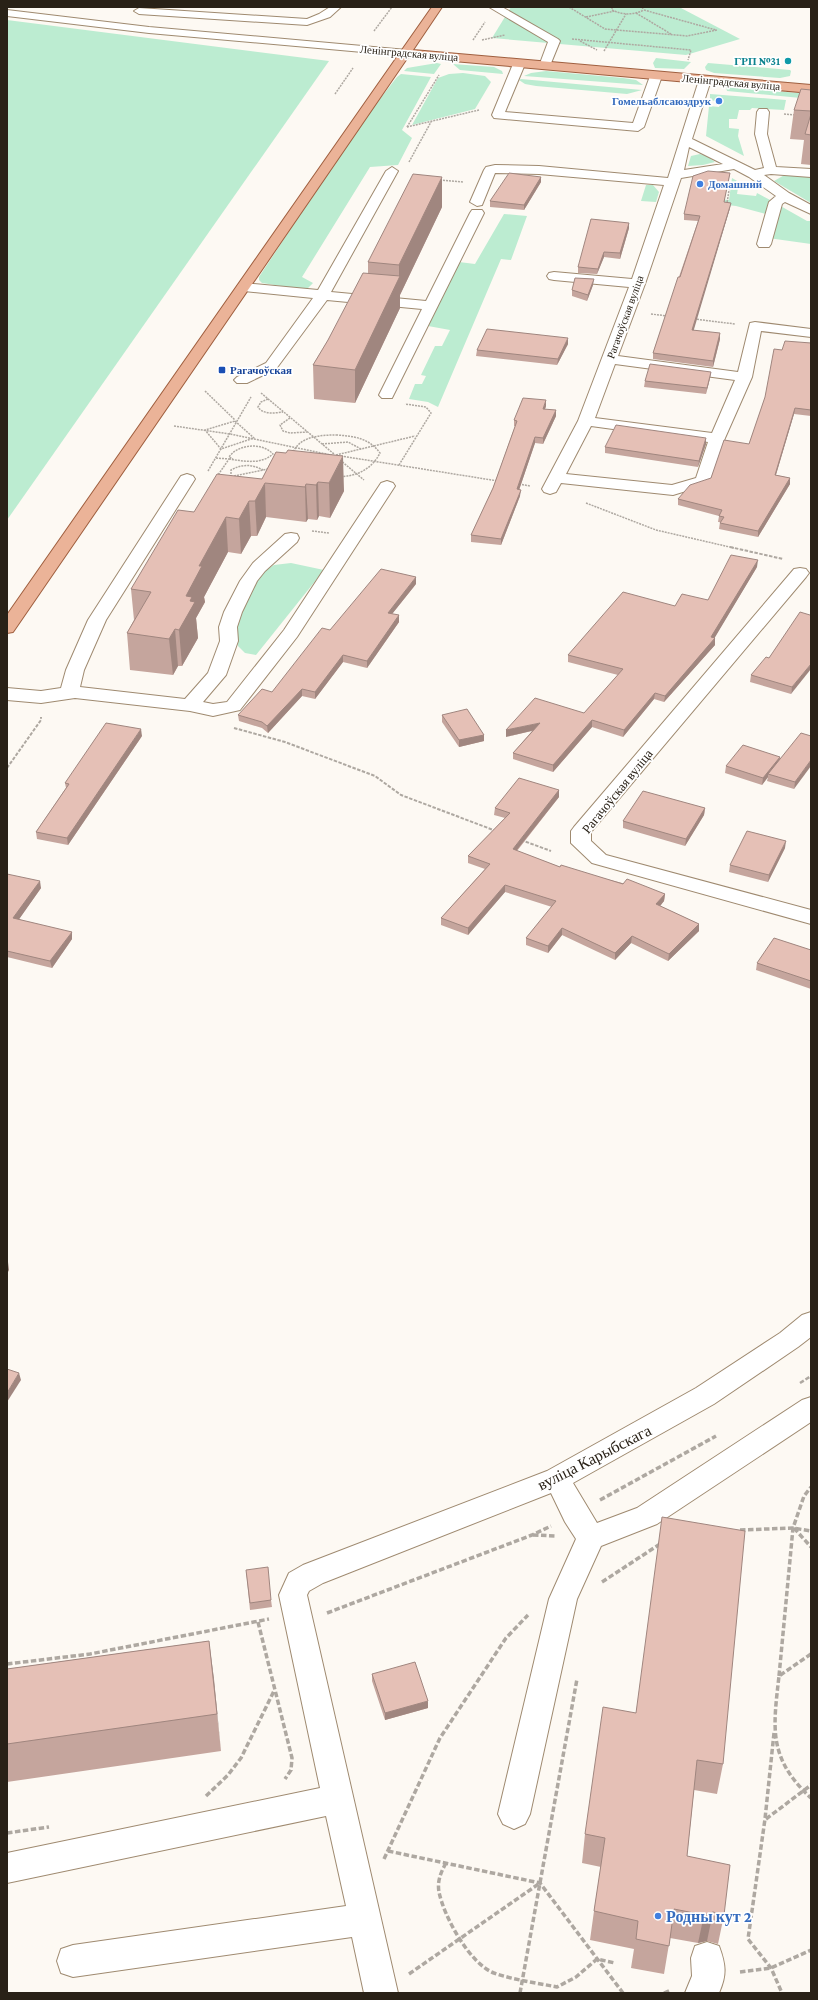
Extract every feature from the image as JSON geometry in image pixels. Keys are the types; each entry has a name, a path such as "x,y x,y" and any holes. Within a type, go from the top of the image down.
{"main road":[{"path":"7,628 407,53 437,7"},
{"name":"Ленінградская вуліца","path":"407,53 811,89"}],"street":[{"path":"139,11 307,22 321,18 332,12 336,7"},
{"path":"494,7 554,41 545,66"},
{"name":"Ленінградская вуліца","path":"7,12 149,30 407,53"},
{"path":"519,64 498,115 638,127 644,108 653,89 656,76"},
{"path":"705,80 685,140 754,174 784,196 811,210"},
{"path":"763,112 761,134 771,170"},
{"name":"Рагачоўская вуліца","path":"552,483 586,421 674,187 685,140"},
{"path":"386,396 431,306 477,208 490,170 539,170 674,187 737,165"},
{"path":"754,174 771,170 811,173"},
{"path":"242,380 271,366 322,296 392,171"},
{"path":"764,244 776,202 784,196"},
{"path":"554,276 638,284"},
{"path":"244,287 431,306"},
{"path":"552,483 672,490 703,481 717,438 744,377 755,326 811,332"},
{"path":"609,359 744,377"},
{"path":"586,421 717,438"},
{"path":"69,693 74,670 96,620 196,478"},
{"path":"7,694 40,697 69,693 92,693 190,705 213,710 233,706 291,633 386,486"},
{"path":"190,705 217,675 230,641 228,627 229,622 248,581 259,567 291,538"},
{"name":"Рагачоўская вуліца","path":"800,573 581,832 581,843 599,859 811,917"},
{"name":"вуліца Карыбскага","path":"381,1993 296,1612 293,1595 299,1582 313,1574 557,1479 705,1396 789,1340 811,1322"},
{"path":"514,1814 563,1599 591,1538 647,1516 811,1408"},
{"path":"557,1479 575,1514 591,1538"},
{"path":"7,1868 338,1799"},
{"path":"74,1961 365,1919"},
{"path":"702,1993 709,1977 707,1958"}],"path":[{"path":"472,42 494,7"},
{"path":"569,7 605,29 687,36 717,30 644,10 626,14 615,11 586,17"},
{"path":"612,7 615,11"},
{"path":"636,13 671,34"},
{"path":"603,53 626,14"},
{"path":"548,37 691,50 688,60"},
{"path":"442,70 407,127 480,110"},
{"path":"784,114 797,111"},
{"path":"784,114 797,115"},
{"path":"408,163 431,122"},
{"path":"433,180 464,182"},
{"path":"719,203 727,203 730,183"},
{"path":"628,311 673,316"},
{"path":"688,318 755,326"},
{"path":"258,390 368,485"},
{"path":"205,391 254,438"},
{"path":"268,399 259,404 258,407 260,410 273,413 284,412"},
{"path":"291,418 280,425 283,431 293,433 307,432"},
{"path":"205,430 235,421"},
{"path":"150,422 254,438 335,456 505,482"},
{"path":"205,430 221,449"},
{"path":"196,478 216,458 230,434"},
{"path":"336,435 354,436 363,439 374,446 380,453 376,462 368,469 338,476 321,475 307,471 297,465 290,458 295,446 298,443 314,437 336,435"},
{"path":"328,457 415,436"},
{"path":"221,449 254,438"},
{"path":"322,444 348,443 359,446 361,449"},
{"path":"233,459 229,456 234,451 253,447 270,449 273,454 271,457"},
{"path":"216,458 259,460 277,457"},
{"path":"214,480 229,459"},
{"path":"290,465 297,465 302,462"},
{"path":"378,468 380,463"},
{"path":"234,480 231,470 240,466 251,465 264,472"},
{"path":"344,470 350,468"},
{"path":"226,478 264,472 270,469"},
{"path":"512,483 552,483 656,530 784,559"},
{"path":"308,530 332,534"},
{"path":"7,768 41,720 40,697"},
{"path":"213,710 227,726 285,742 375,776 401,795 498,832"},
{"path":"513,837 551,851"},
{"path":"799,1384 811,1376"},
{"path":"7,1664 90,1654 258,1622 296,1612 326,1613 532,1535 575,1514 720,1434"},
{"path":"782,1993 772,1968 748,1939 765,1819 793,1528 804,1496 811,1487"},
{"path":"793,1528 811,1546"},
{"path":"731,1530 793,1528 811,1531"},
{"path":"381,1863 388,1851 440,1738 506,1638 537,1606 563,1599 594,1587 664,1541"},
{"path":"258,1622 292,1758 291,1770 281,1785"},
{"path":"779,1676 811,1654"},
{"path":"520,1993 578,1673"},
{"path":"202,1799 234,1769 246,1749 256,1725 275,1690"},
{"path":"774,1733 790,1773 802,1791 811,1798"},
{"path":"765,1819 811,1785"},
{"path":"7,1833 54,1826"},
{"path":"388,1851 540,1882 623,1993"},
{"path":"446,1863 440,1874 439,1891 447,1915 460,1938 480,1964 494,1973 557,1987 576,1977 597,1959"},
{"path":"407,1975 540,1882"},
{"path":"772,1968 811,1950"},
{"path":"597,1959 615,1962"}],"green space":[{"path":"511,7 679,7 740,39 686,55 492,38"},
{"path":"7,20 329,61 7,520"},
{"path":"656,58 691,62 684,69 655,68 653,63"},
{"path":"437,63 441,64 434,74 404,71 407,68"},
{"path":"708,63 791,71 790,76 780,78 714,73 706,70 705,67"},
{"path":"453,64 494,67 502,71 503,74 460,70"},
{"path":"546,71 623,78 636,80 643,85 524,76 531,73"},
{"path":"463,73 485,76 491,82 475,109 412,125 438,78 449,74"},
{"path":"401,74 431,77 402,130 412,138 398,165 370,167 302,277 313,283 306,290 262,283 259,280 259,277 356,130 397,77"},
{"path":"519,80 642,90 627,94 536,86 525,84"},
{"path":"726,87 811,94 811,99 727,91"},
{"path":"710,94 786,100 784,110 752,108 750,110 739,110 737,119 729,119 729,128 739,129 738,136 744,156 706,136 709,106 719,107 721,102 710,100"},
{"path":"700,154 707,156 715,162 703,165 688,166 691,156"},
{"path":"788,173 811,176 811,203 774,181"},
{"path":"732,178 751,189 738,188 737,194 756,196 757,193 774,202 770,215 736,206 689,201 689,196 729,200"},
{"path":"646,185 653,185 659,192 656,202 641,201"},
{"path":"777,204 807,221 811,221 811,244 768,238"},
{"path":"504,214 527,216 511,260 501,259 438,407 428,402 409,399 415,384 422,384 426,376 421,375 435,346 442,346 450,330 428,326 459,262 475,264"},
{"path":"291,563 324,570 256,655 245,653 238,646 235,625 259,578 266,570 274,565"}],"building":[{"path":"801,89 811,90 811,111 794,110"},
{"path":"811,114 811,135 805,134"},
{"path":"708,171 730,173 724,202 731,203 692,330 720,333 713,361 653,353 700,216 684,214 693,176"},
{"path":"509,173 541,177 524,205 490,201"},
{"path":"413,174 442,177 399,265 368,262"},
{"path":"591,219 629,223 620,253 604,252 598,269 578,267"},
{"path":"363,273 400,276 355,370 313,365 328,340"},
{"path":"575,278 594,279 588,295 572,290"},
{"path":"487,329 568,338 558,359 477,350"},
{"path":"785,341 811,343 811,410 795,408 775,475 790,478 758,531 720,523 724,517 719,516 722,510 678,499 690,485 711,478 724,440 749,444 765,397 774,349 782,350"},
{"path":"650,364 711,372 707,388 645,381"},
{"path":"523,398 546,400 543,409 556,410 543,438 535,437 517,489 521,490 501,539 471,535 493,488 517,421 514,420"},
{"path":"616,425 706,438 699,461 605,447"},
{"path":"288,450 343,456 329,483 318,482 316,485 306,484 305,487 265,483 255,501 249,501 239,519 226,517 199,566 202,566 186,596 192,597 190,601 195,602 179,630 175,629 169,639 127,633 151,592 131,589 178,510 194,512 217,474 262,479 276,452 286,453"},
{"path":"731,555 758,560 711,637 715,638 665,696 655,693 624,730 592,720 553,765 513,753 540,723 506,730 535,698 584,713 623,669 568,655 623,592 675,606 682,594 708,600"},
{"path":"381,569 416,577 388,613 399,615 367,661 343,655 315,692 302,689 267,726 262,722 238,715 262,689 272,692 322,628 330,630"},
{"path":"800,612 811,614 811,664 792,687 751,675 766,657 769,658"},
{"path":"467,709 484,735 459,740 442,715"},
{"path":"106,723 141,729 67,838 36,832 69,784 65,783"},
{"path":"801,733 811,736 811,760 795,782 768,774"},
{"path":"743,745 780,757 763,778 726,766"},
{"path":"519,778 559,790 513,849 560,867 561,865 623,884 627,879 665,894 656,904 699,924 669,954 632,936 615,953 562,928 548,946 526,938 556,901 505,885 468,928 441,918 490,864 468,856 510,813 495,808"},
{"path":"643,791 705,808 686,839 623,821"},
{"path":"747,831 786,841 769,875 730,865"},
{"path":"7,874 40,881 13,918 72,932 50,961 7,951"},
{"path":"774,938 811,950 811,981 757,963"},
{"path":"7,1369 19,1373 7,1393"},
{"path":"662,1517 745,1531 723,1764 697,1760 687,1856 730,1865 724,1915 713,1912 704,1915 674,1909 669,1946 636,1939 638,1921 594,1911 605,1838 585,1834 603,1707 636,1713"},
{"path":"268,1567 271,1600 250,1603 246,1570"},
{"path":"209,1641 217,1714 7,1744 7,1669"},
{"path":"415,1662 428,1701 385,1713 372,1674"}],"place":[{"name":"ГРП №31","path":"788,61"},
{"name":"Гомельаблсаюздрук","path":"719,101"},
{"name":"Домашний","path":"700,184"},
{"name":"Рагачоўская","path":"222,370"},
{"name":"Родны кут 2","path":"658,1916"}]}
